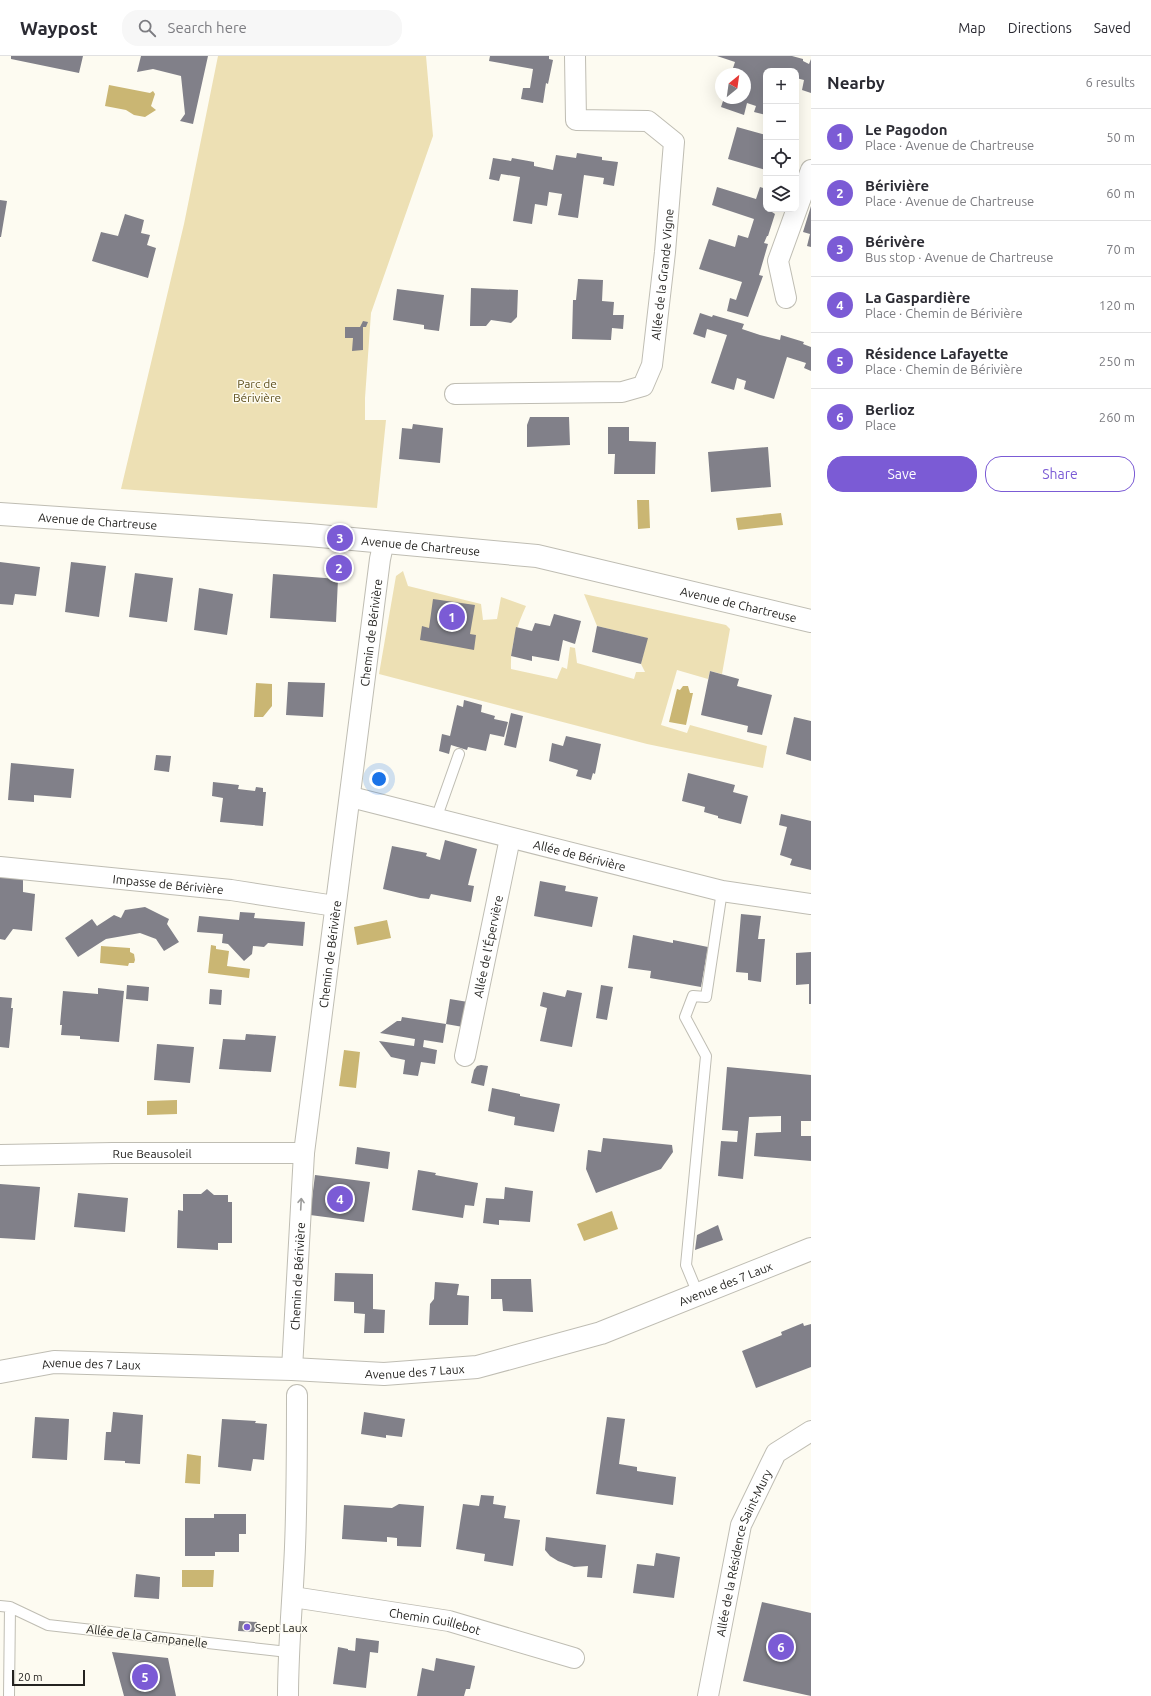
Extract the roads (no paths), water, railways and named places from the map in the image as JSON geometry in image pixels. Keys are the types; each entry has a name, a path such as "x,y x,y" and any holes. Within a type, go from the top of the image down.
{"main road":[{"name":"Avenue de Chartreuse","path":"0,514 384,541 537,556 811,621"},
{"name":"Avenue des 7 Laux","path":"0,1372 54,1362 292,1369 384,1374 477,1367 601,1333 811,1250"}],"street":[{"name":"Allée de la Grande Vigne","path":"455,394 622,392 643,386 652,365 666,252 674,142 648,121 576,120 575,56"},
{"path":"786,298 778,261 811,170"},
{"name":"Chemin de Bérivière","path":"292,1369 304,1153 380,559 384,541"},
{"name":"Allée de Bérivière","path":"350,797 722,891 811,904"},
{"name":"Allée de l'Épervière","path":"465,1056 510,838"},
{"name":"Impasse de Bérivière","path":"0,867 231,890 335,906"},
{"name":"Rue Beausoleil","path":"0,1154 113,1152 304,1153"},
{"path":"288,1696 288,1652 293,1597 296,1521 297,1395"},
{"name":"Allée de la Résidence Saint-Mury","path":"708,1696 741,1525 776,1453 811,1431"},
{"name":"Chemin Guillebot","path":"293,1597 449,1621 574,1658"}],"lane":[{"path":"436,819 459,754"},
{"path":"698,1294 686,1265 706,1056 685,1016 693,996 706,997 722,891"},
{"name":"Allée de la Campanelle","path":"10,1696 5,1607 48,1625 288,1652"}],"place":[{"name":"Bérivère","path":"340,538"},
{"name":"Bérivière","path":"339,568"},
{"name":"Le Pagodon","path":"452,617"},
{"name":"La Gaspardière","path":"340,1199"},
{"name":"Sept Laux","path":"247,1627"},
{"name":"Berlioz","path":"781,1647"},
{"name":"Résidence Lafayette","path":"145,1677"}],"park label":[{"name":"Parc de Bérivière","path":"257,390"}]}
